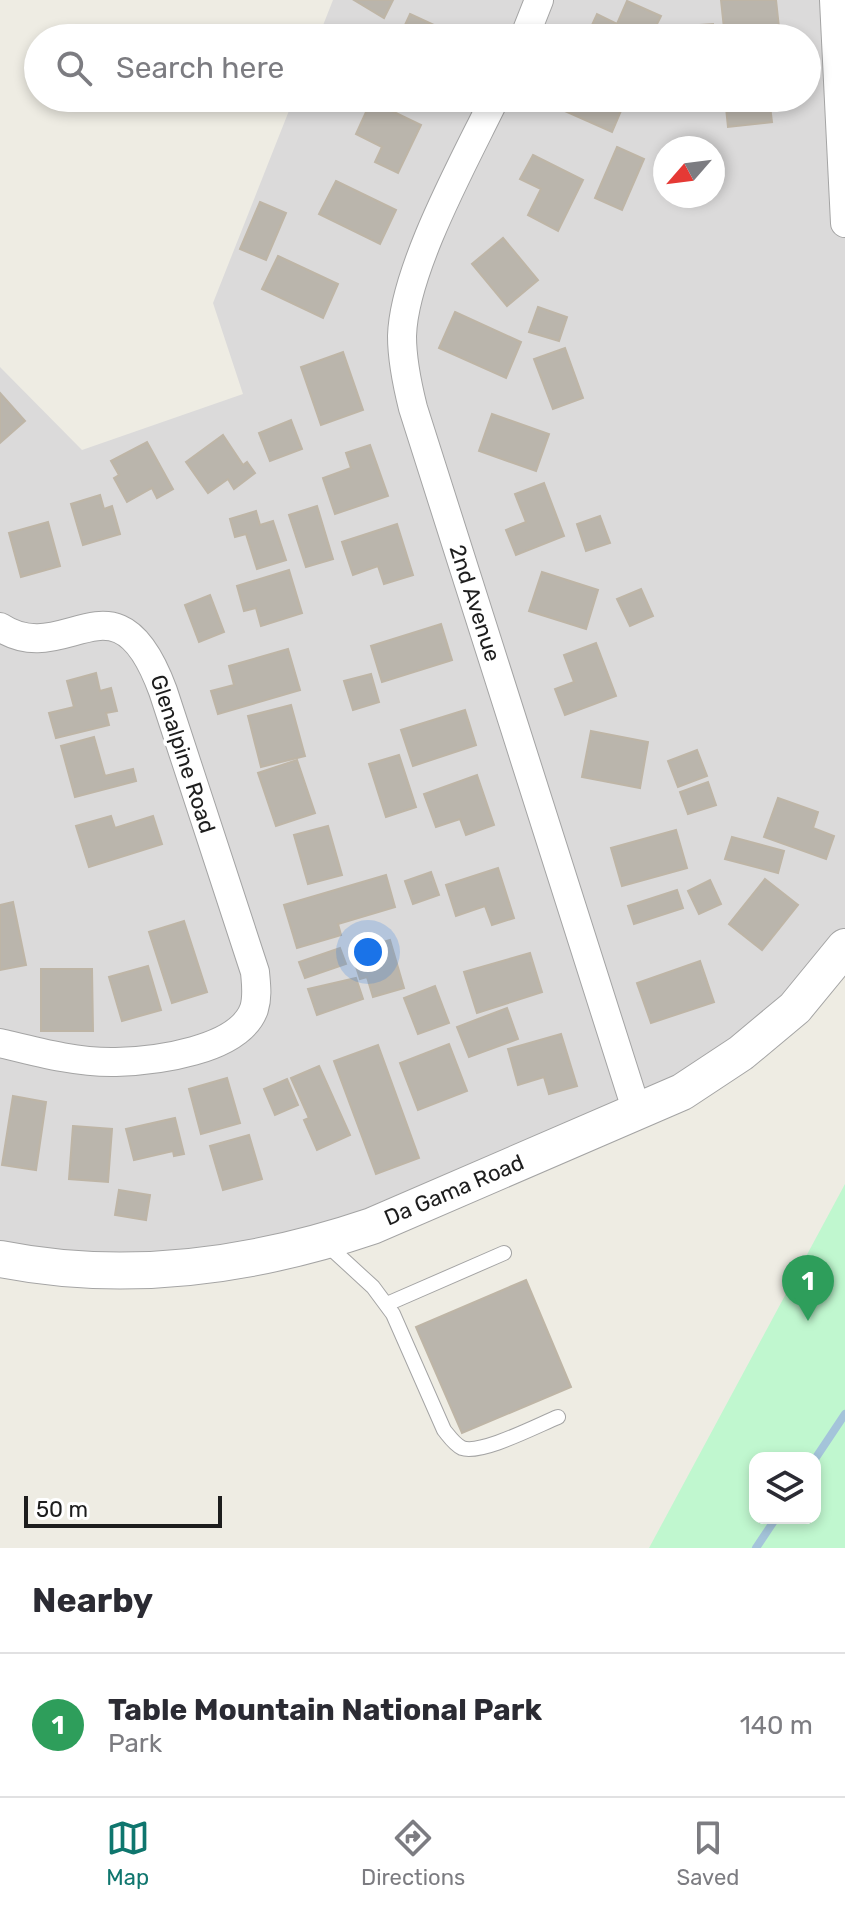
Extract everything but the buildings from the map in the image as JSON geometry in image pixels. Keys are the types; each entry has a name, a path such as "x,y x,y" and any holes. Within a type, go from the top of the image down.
{"street":[{"path":"530,24 539,0"},
{"path":"834,0 845,223"},
{"name":"2nd Avenue","path":"489,112 418,266 407,302 402,334 404,370 413,408 637,1112"},
{"name":"Glenalpine Road","path":"0,627 27,638 90,626 115,627 144,648 163,691 255,972 257,995 254,1010 247,1021 227,1038 191,1051 115,1062 77,1059 0,1043"},
{"name":"Da Gama Road","path":"0,1259 56,1270 163,1270 237,1262 324,1242 372,1226 682,1092 741,1053 795,1008 845,947"}],"lane":[{"path":"324,1242 387,1304 444,1430 458,1446 471,1449 484,1447 558,1417"},
{"path":"387,1304 504,1253"}],"shaded area":[{"path":"333,0 845,0 845,947 709,1076 237,1262 0,1259 0,367 82,450 243,394 213,303 288,112 821,112 821,24 324,24"}],"green space":[{"path":"845,1184 845,1548 649,1548"}],"waterway":[{"path":"820,1452 845,1414"},
{"path":"756,1548 772,1524"}],"place":[{"name":"Table Mountain National Park","path":"808,1321"}]}
